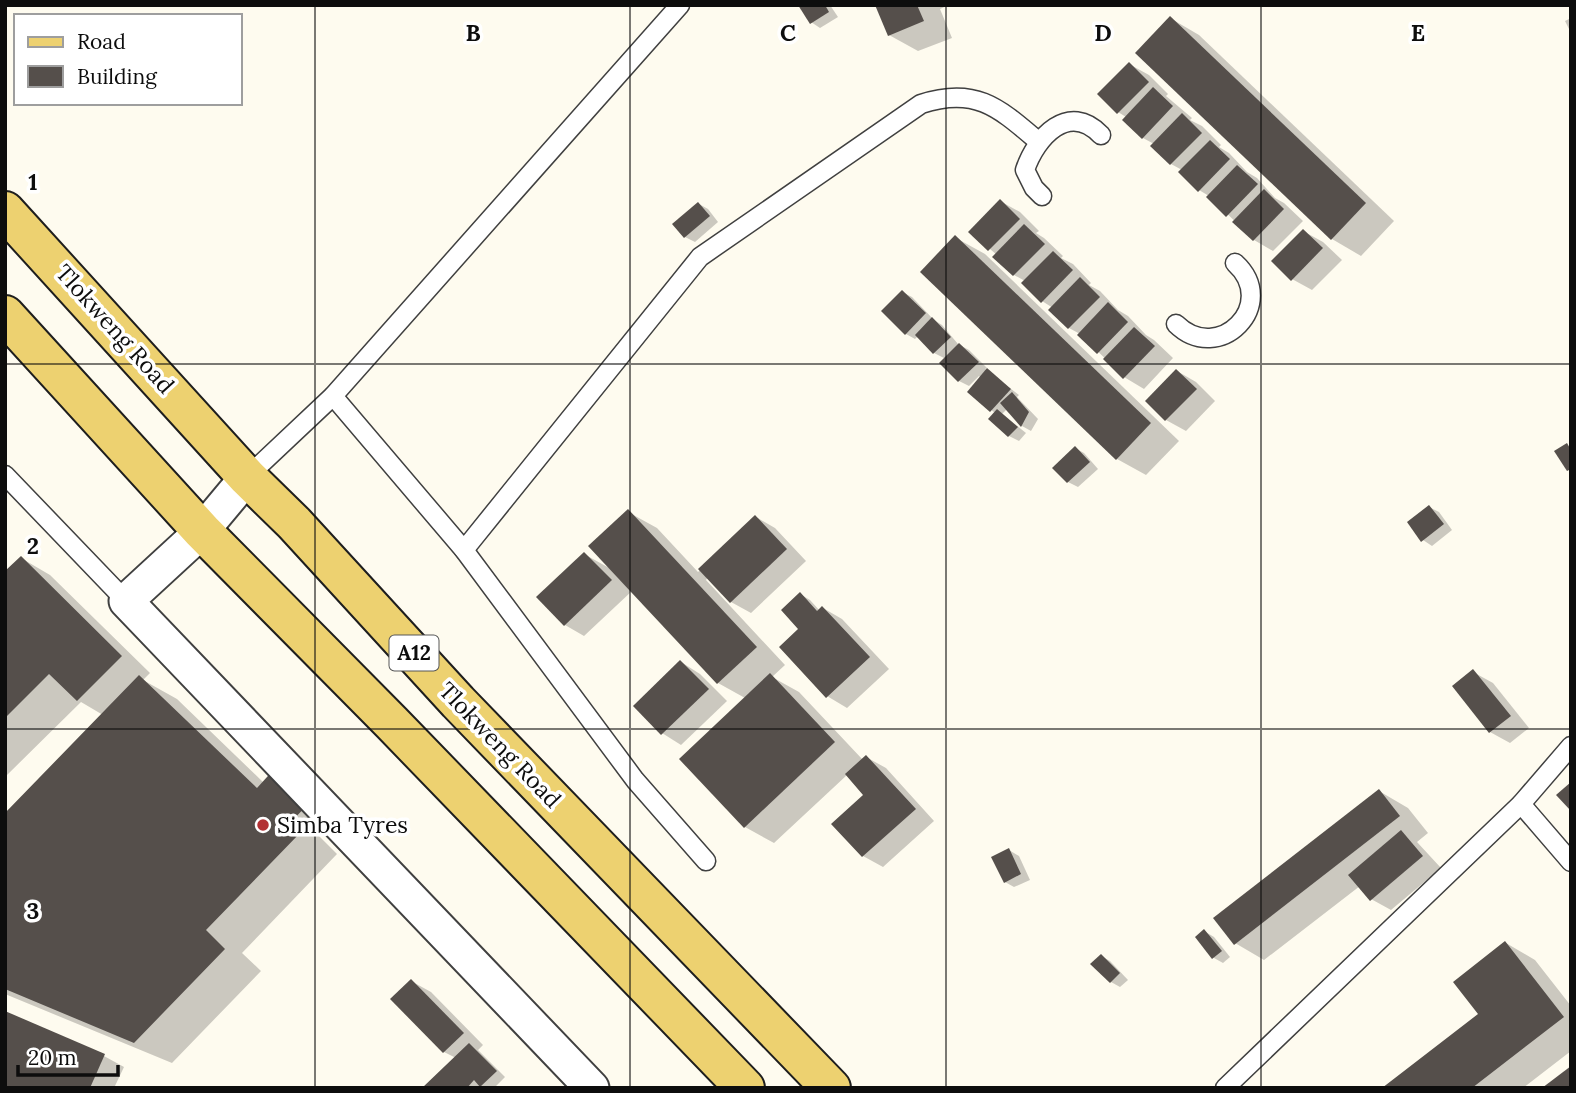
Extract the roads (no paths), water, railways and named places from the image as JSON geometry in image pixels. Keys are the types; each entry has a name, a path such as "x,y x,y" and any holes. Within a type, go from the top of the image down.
{"main road":[{"name":"Tlokweng Road","path":"5,211 247,477 294,523 458,702 831,1088"},
{"path":"5,315 202,531 745,1088"}],"street":[{"path":"247,477 202,531 126,601 592,1088"}],"lane":[{"path":"247,477 333,396 680,5"},
{"path":"464,550 700,257 921,104 935,99 964,96 978,99 1007,115 1039,142"},
{"path":"1042,196 1034,188 1025,170 1032,150 1039,142 1055,126 1071,121 1093,127 1101,135"},
{"path":"1176,324 1182,330 1205,339 1226,335 1249,311 1252,288 1235,262"},
{"path":"333,396 464,550 635,780 706,861"},
{"path":"5,475 126,601"},
{"path":"1225,1088 1521,804 1571,746"},
{"path":"1521,804 1571,862"}],"place":[{"name":"Simba Tyres","path":"263,825"}]}
